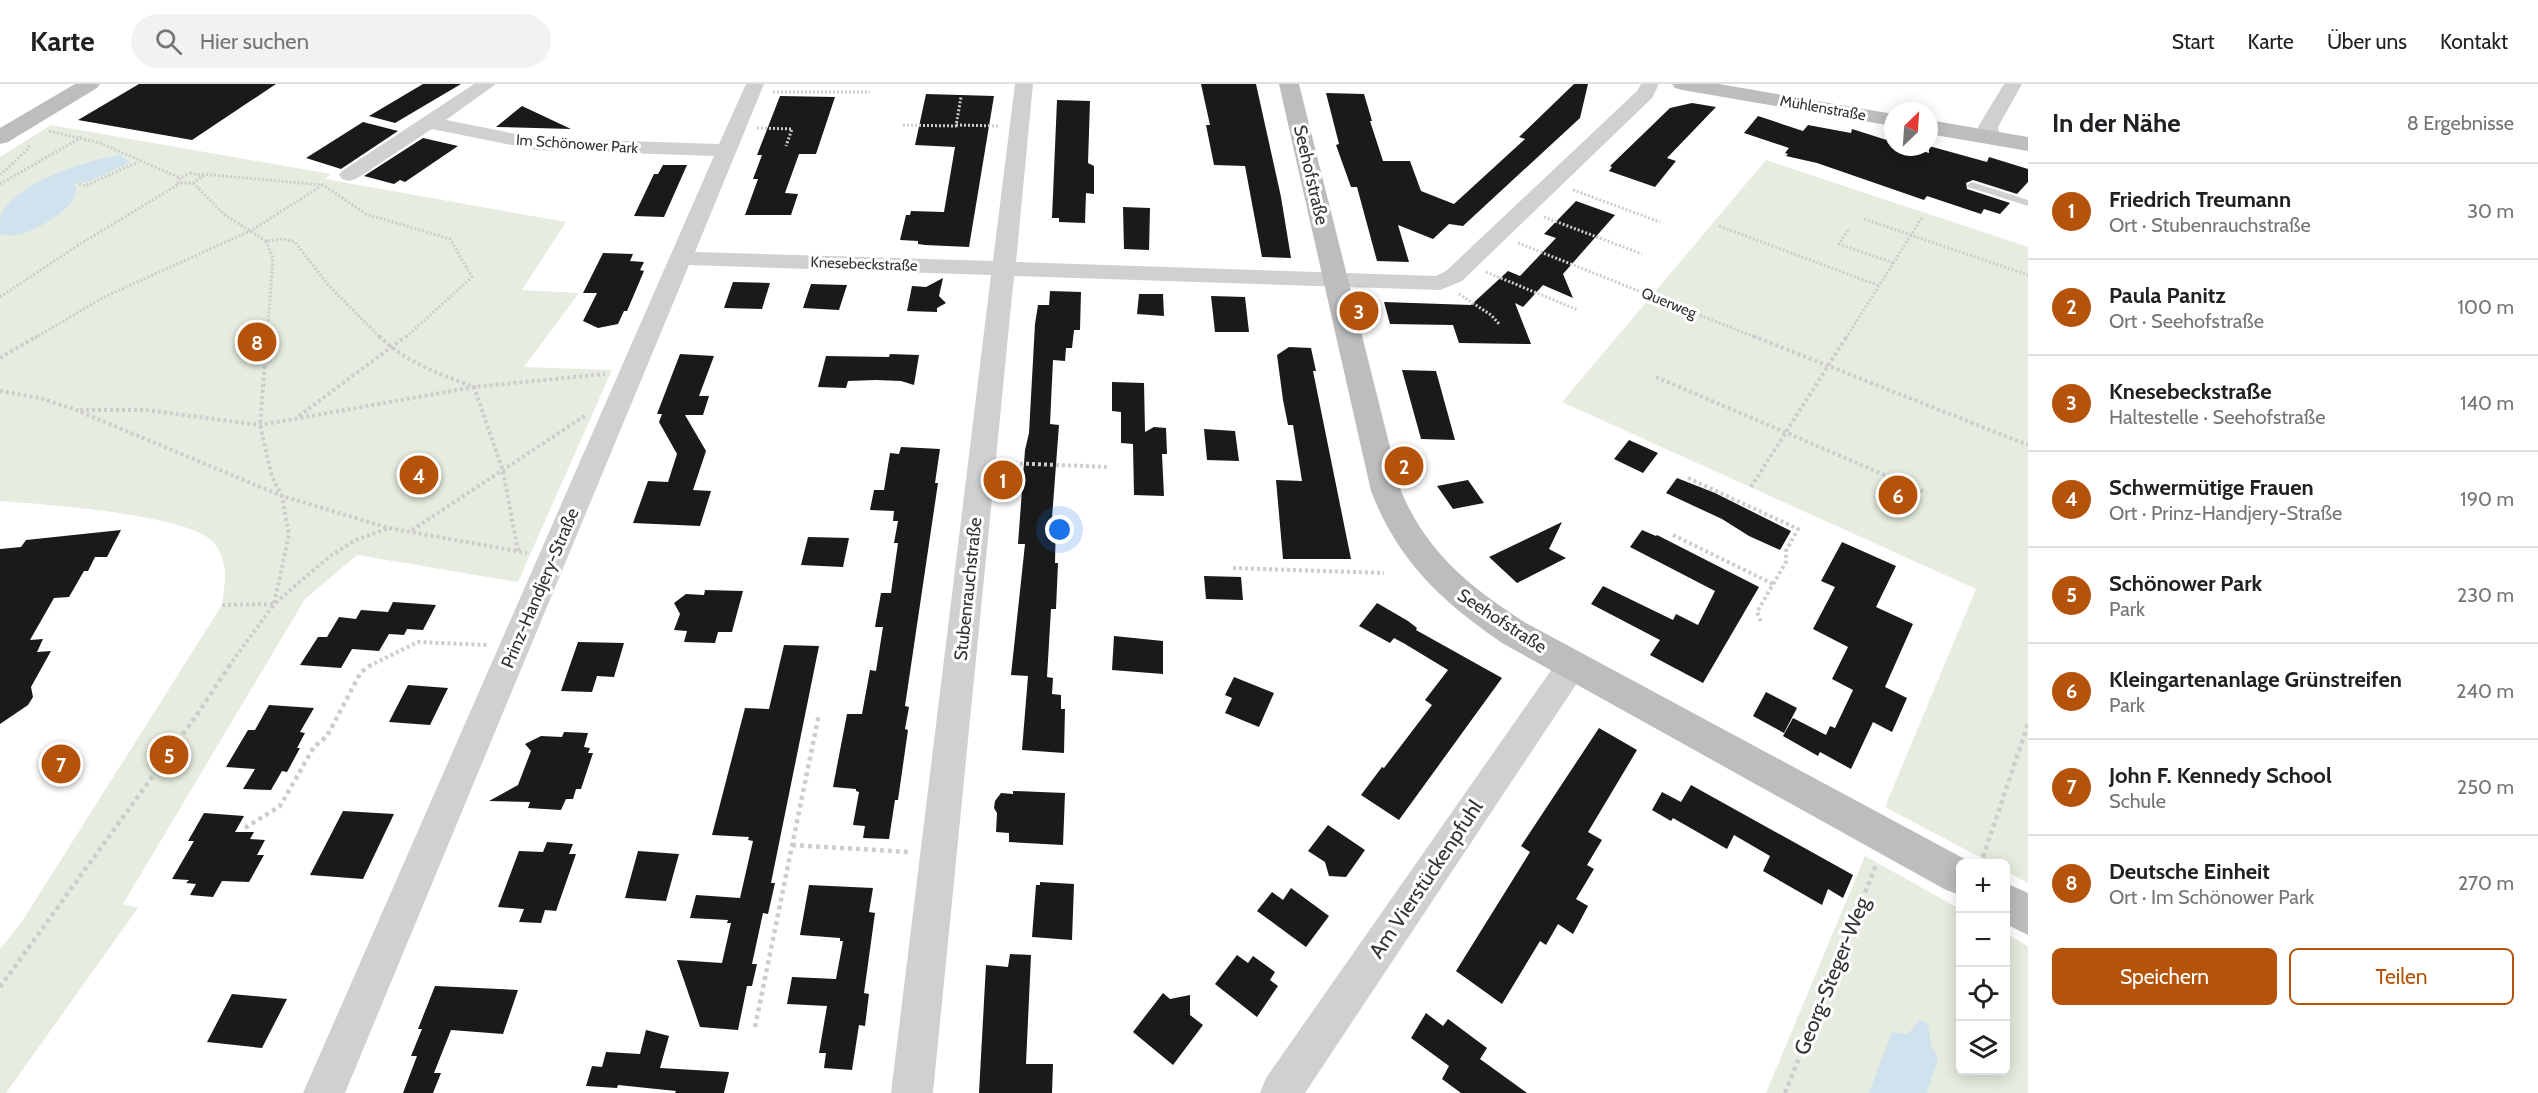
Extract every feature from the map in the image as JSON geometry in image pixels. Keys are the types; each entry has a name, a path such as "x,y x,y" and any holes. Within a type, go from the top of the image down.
{"street":[{"path":"0,137 28,127 90,84"},
{"path":"349,175 487,84"},
{"name":"Stubenrauchstraße","path":"912,1093 1024,84"},
{"name":"Seehofstraße","path":"1289,84 1386,491 1398,521 1439,576 1458,594 1514,633 1956,876"},
{"name":"Knesebeckstraße","path":"681,258 1434,283 1449,281 1645,94 1650,84"},
{"name":"Mühlenstraße","path":"1682,84 1728,88 1884,118"},
{"path":"1990,137 1988,127 2013,84"},
{"name":"Prinz-Handjery-Straße","path":"324,1093 727,150 761,88"},
{"name":"Im Schönower Park","path":"428,122 536,144 727,150"},
{"path":"1938,128 2028,144"},
{"name":"Am Vierstückenpfuhl","path":"1281,1093 1572,665"},
{"path":"2010,904 2028,915"}],"lane":[{"path":"1972,185 2028,203"}],"path":[{"path":"761,88 870,92"},
{"path":"956,125 960,98"},
{"path":"903,125 1006,127"},
{"path":"0,175 28,149 28,127 82,137 116,148 152,169 180,178"},
{"path":"751,128 792,129 786,146"},
{"path":"0,184 82,137"},
{"path":"79,184 85,186 139,161"},
{"path":"179,184 177,181 190,173 322,185 366,214 450,239 472,277 392,349 297,417"},
{"path":"0,297 80,244 179,184 193,183 202,178 202,174"},
{"path":"0,358 104,297 252,230 322,185 349,175"},
{"path":"193,183 225,215 266,241 273,258 260,425 272,477 282,496 290,535 274,604"},
{"path":"1565,187 1660,222"},
{"path":"1536,214 1642,254"},
{"path":"1751,487 1923,216"},
{"path":"1864,219 2028,275"},
{"path":"1719,226 1880,286"},
{"path":"1848,230 1839,244 1894,263"},
{"path":"266,241 283,239 296,242 328,285 392,349 426,369 474,387"},
{"name":"Querweg","path":"1510,240 2028,445"},
{"path":"1480,269 1578,310"},
{"path":"1455,291 1470,304 1492,313 1500,325"},
{"path":"76,410 146,410 260,425 474,387 614,373"},
{"path":"1656,378 1927,493"},
{"path":"474,387 503,471 518,551"},
{"path":"0,391 40,398 76,410 282,496 390,528 411,530 534,555"},
{"path":"411,530 590,413"},
{"path":"1002,462 1109,467"},
{"path":"1688,478 1798,529 1786,551 1786,562 1757,612 1761,622"},
{"path":"0,987 187,729 274,604 330,556 356,540 390,528"},
{"path":"1672,535 1773,584"},
{"path":"1233,568 1384,573"},
{"path":"222,605 274,604"},
{"path":"245,828 280,806 314,747 327,736 356,679 367,666 409,644 418,642 494,645"},
{"path":"755,1027 819,714"},
{"path":"1982,859 2028,724"},
{"path":"792,845 914,852"},
{"name":"Georg-Steger-Weg","path":"1785,1093 1879,859"}],"shaded area":[{"path":"51,125 331,174 325,179 566,222 522,290 579,293 524,367 612,370 518,582 357,555 305,599 123,904 138,908 6,1093 0,1093 0,949 21,923 222,605 225,581 224,566 215,544 201,534 178,525 114,512 0,501 0,157"},
{"path":"1766,160 2028,247 2028,883 2010,873 2010,859 1983,859 1885,807 1976,589 1562,402"},
{"path":"1865,856 1956,907 1956,1075 2010,1075 2010,936 2028,946 2028,1093 1766,1093"}],"water":[{"path":"120,155 130,162 86,183 80,181 74,185 77,190 72,202 48,222 18,235 0,234 1,215 9,203 22,192 54,174 89,162"},
{"path":"1920,1020 1928,1024 1931,1045 1938,1058 1927,1093 1869,1093 1892,1032 1908,1034"}],"building":[{"path":"139,84 276,84 192,140 78,120"},
{"path":"423,84 461,84 395,123 369,116"},
{"path":"1201,84 1256,84 1281,197 1291,258 1262,257 1245,166 1214,165 1206,125 1210,125"},
{"path":"1574,84 1588,84 1580,118 1463,226 1449,224 1433,239 1398,225 1409,262 1377,261 1357,187 1351,187 1336,145 1339,144 1326,93 1364,94 1383,161 1410,161 1421,191 1454,204 1525,139 1519,137"},
{"path":"926,94 994,96 969,247 925,245 918,244 918,241 900,240 906,215 910,215 911,211 944,212 955,147 915,145"},
{"path":"780,96 835,97 816,154 799,154 785,193 798,194 791,215 745,215 758,179 753,179 762,155 757,155"},
{"path":"1057,100 1090,101 1088,163 1094,166 1094,194 1086,193 1085,223 1059,222 1059,218 1052,218"},
{"path":"1692,103 1716,107 1667,158 1676,161 1655,187 1609,171 1612,167 1610,166 1670,108"},
{"path":"522,106 571,129 496,127"},
{"path":"1758,116 1803,131 1808,125 1851,133 1852,129 1884,139 1884,156 1938,156 1938,148 1987,162 1989,157 2028,169 2028,182 2017,194 1973,180 1966,183 1967,189 2010,203 2000,214 1984,209 1981,214 1927,196 1924,200 1817,163 1786,156 1788,154 1785,153 1789,148 1744,133"},
{"path":"363,122 398,131 341,169 306,158"},
{"path":"423,138 458,146 405,182 400,180 394,184 364,176"},
{"path":"663,165 687,165 664,217 634,216 654,174 658,174"},
{"path":"1576,201 1615,215 1563,274 1573,298 1543,285 1523,307 1515,303 1531,344 1459,343 1453,325 1390,324 1384,302 1471,305 1508,271 1520,276 1556,238 1544,234"},
{"path":"1123,207 1150,208 1149,250 1124,249"},
{"path":"603,253 633,254 630,261 644,262 640,270 644,271 627,311 624,311 618,324 598,328 583,321 597,293 583,293"},
{"path":"943,278 939,296 946,303 937,308 937,312 907,311 912,286 926,287"},
{"path":"733,282 770,283 762,309 724,308"},
{"path":"811,284 847,285 839,310 803,308"},
{"path":"1050,291 1081,292 1080,330 1074,330 1072,348 1066,348 1065,361 1053,360 1050,424 1059,425 1052,518 1056,518 1055,563 1058,563 1056,609 1051,609 1047,677 1053,678 1052,694 1061,695 1061,709 1065,709 1064,753 1022,750 1028,676 1011,675 1025,544 1018,544 1025,450 1029,433 1035,324 1038,305 1049,305"},
{"path":"1139,294 1163,294 1164,316 1137,314"},
{"path":"1211,296 1245,297 1249,332 1215,332"},
{"path":"1289,347 1311,348 1316,371 1313,371 1351,559 1283,559 1276,480 1302,481 1293,425 1288,425 1283,400 1277,355"},
{"path":"680,354 714,356 699,396 709,396 703,415 685,415 706,451 693,490 711,491 700,526 633,523 648,481 668,482 677,454 659,422 662,414 657,414"},
{"path":"890,354 919,355 914,385 901,381 876,380 848,381 846,388 818,387 826,356 889,357"},
{"path":"1402,370 1436,371 1455,440 1421,439"},
{"path":"1112,382 1144,383 1145,432 1154,427 1166,428 1167,454 1162,454 1164,496 1134,495 1133,444 1121,443 1121,412 1112,411"},
{"path":"1204,429 1235,431 1239,461 1207,460"},
{"path":"1629,440 1658,453 1643,473 1614,459"},
{"path":"901,447 940,449 935,483 938,483 905,706 909,707 905,729 908,730 898,800 895,800 889,839 863,838 865,826 853,825 859,792 856,789 833,787 847,714 862,714 870,670 876,671 883,627 875,627 881,593 891,593 898,543 894,543 898,521 893,521 894,511 870,510 874,490 884,490 890,453 899,454"},
{"path":"1677,478 1715,493 1791,531 1780,550 1749,536 1722,519 1666,493"},
{"path":"1468,480 1484,503 1453,509 1437,486"},
{"path":"1562,522 1549,549 1566,558 1517,583 1489,557"},
{"path":"121,530 107,557 95,557 69,597 54,598 30,640 43,639 37,652 51,651 31,687 33,697 28,705 0,724 0,549 21,547 26,540"},
{"path":"1642,530 1657,535 1759,587 1703,683 1650,655 1660,640 1591,604 1603,586 1673,620 1676,614 1698,625 1715,591 1630,547"},
{"path":"808,537 849,538 843,567 801,565"},
{"path":"1842,542 1896,566 1876,607 1913,624 1885,687 1907,698 1892,732 1873,722 1851,769 1820,752 1818,756 1783,736 1793,718 1826,735 1830,726 1835,728 1853,690 1832,679 1848,647 1813,629 1835,587 1821,581"},
{"path":"1204,576 1241,577 1243,600 1206,599"},
{"path":"705,590 743,591 732,632 718,632 715,643 684,642 687,631 674,630 680,614 674,603 686,594 704,595"},
{"path":"393,602 436,605 423,630 407,629 404,635 389,634 379,651 352,649 341,668 300,665 318,637 327,637 339,617 356,619 361,610 388,612"},
{"path":"1377,603 1408,621 1417,628 1416,630 1502,678 1399,820 1361,795 1432,705 1425,700 1448,670 1394,638 1390,643 1359,626"},
{"path":"1114,636 1163,641 1163,674 1112,670"},
{"path":"578,642 624,643 614,677 597,676 592,692 561,691"},
{"path":"784,645 819,646 771,883 775,883 768,914 763,913 752,964 757,964 752,986 747,986 738,1030 700,1027 677,960 722,963 731,923 727,923 728,920 690,918 696,895 740,898 753,841 748,840 749,837 712,835 745,708 769,709"},
{"path":"1234,677 1274,693 1259,727 1225,713 1232,698 1225,695"},
{"path":"408,685 448,688 430,725 389,722"},
{"path":"1766,692 1797,708 1784,733 1753,716"},
{"path":"269,705 314,708 300,732 305,733 287,772 282,771 271,790 243,789 255,769 226,767 248,730 255,730"},
{"path":"1599,728 1637,750 1588,832 1602,840 1587,865 1594,869 1576,899 1588,906 1573,934 1558,924 1546,945 1540,941 1502,1004 1456,971 1530,852 1521,846"},
{"path":"564,732 588,733 584,747 590,748 588,753 593,753 581,789 576,789 573,799 566,799 561,810 528,808 530,802 489,801 518,785 531,751 525,744 541,736 562,737"},
{"path":"1691,785 1853,875 1843,898 1828,889 1822,905 1763,871 1770,856 1734,835 1727,849 1673,818 1671,821 1652,810 1662,792 1681,802"},
{"path":"1013,791 1065,793 1063,845 1009,842 1009,833 996,832 995,801 1001,793 1013,794"},
{"path":"343,811 394,814 363,879 310,875"},
{"path":"204,813 244,816 235,832 254,832 250,839 265,840 257,855 264,855 249,882 222,881 213,897 190,895 196,884 186,883 189,880 172,879 194,841 188,841"},
{"path":"1328,825 1365,850 1346,877 1329,876 1325,862 1308,851"},
{"path":"547,842 573,844 569,854 576,854 556,911 545,910 541,923 519,922 524,909 498,907 519,851 543,852"},
{"path":"638,851 679,854 666,901 625,898"},
{"path":"1040,882 1074,884 1072,940 1032,937 1036,885 1040,885"},
{"path":"809,885 873,888 869,912 875,913 864,993 869,994 865,1026 859,1025 852,1070 824,1068 826,1053 819,1053 827,1006 787,1004 792,977 836,979 843,941 840,941 840,938 800,935"},
{"path":"1291,888 1329,916 1306,947 1257,911 1272,892 1283,900"},
{"path":"1010,954 1031,955 1026,1064 1053,1064 1052,1093 979,1093 986,965 1008,967"},
{"path":"1237,955 1248,963 1253,956 1275,972 1270,980 1278,986 1257,1017 1215,984"},
{"path":"435,986 518,990 503,1034 451,1030 434,1073 441,1073 433,1093 403,1093 417,1056 411,1056 422,1029 418,1029"},
{"path":"1163,993 1170,999 1190,995 1190,1015 1203,1025 1173,1065 1133,1032"},
{"path":"232,994 287,999 262,1048 207,1042"},
{"path":"1426,1013 1443,1026 1448,1019 1487,1048 1480,1059 1527,1093 1461,1093 1442,1079 1449,1066 1411,1038"},
{"path":"646,1030 669,1036 660,1068 729,1072 724,1093 675,1093 676,1091 618,1085 617,1088 586,1086 592,1066 602,1067 606,1052 640,1054"}],"place":[{"name":"Knesebeckstraße","path":"1359,311"},
{"name":"Deutsche Einheit","path":"257,342"},
{"name":"Paula Panitz","path":"1404,466"},
{"name":"Schwermütige Frauen","path":"419,475"},
{"name":"Friedrich Treumann","path":"1003,480"},
{"name":"Kleingartenanlage Grünstreifen","path":"1898,495"},
{"name":"Schönower Park","path":"169,755"},
{"name":"John F. Kennedy School","path":"61,764"}]}
